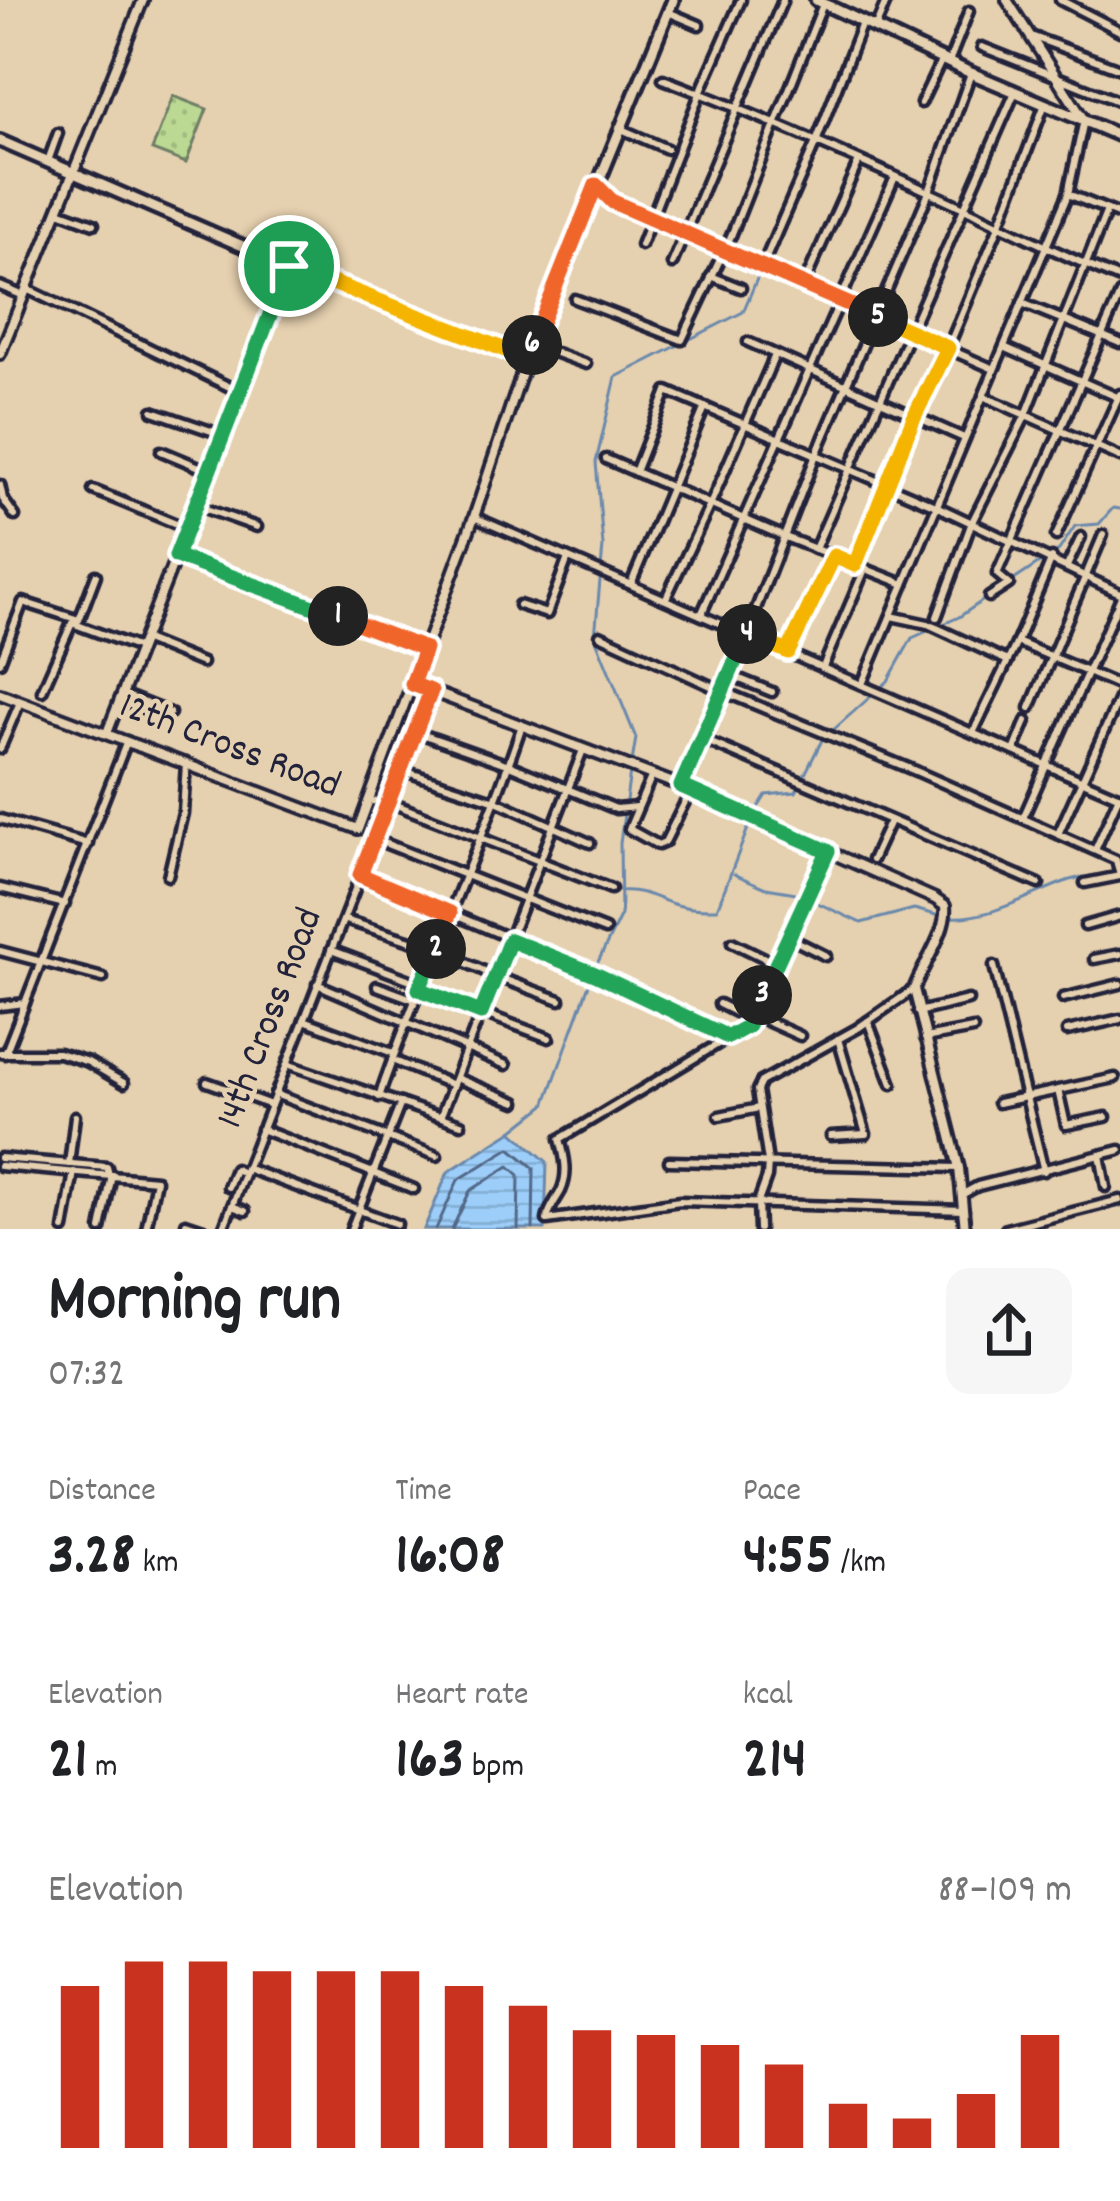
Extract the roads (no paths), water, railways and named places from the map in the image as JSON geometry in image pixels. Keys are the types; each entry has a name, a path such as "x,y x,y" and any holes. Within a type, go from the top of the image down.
{"main road":[{"path":"0,141 289,266 526,358 673,0"},
{"path":"819,1 1120,136"}],"street":[{"path":"0,354 143,0"},
{"path":"641,244 741,0"},
{"path":"672,264 783,0"},
{"path":"845,15 851,0"},
{"path":"875,28 887,0"},
{"path":"862,684 1068,194 1084,120 1006,0"},
{"path":"1060,0 1120,31"},
{"path":"574,299 682,340 775,125 819,1"},
{"path":"921,103 969,11"},
{"path":"668,12 699,25"},
{"path":"762,267 862,22"},
{"path":"1030,36 1120,68"},
{"path":"982,47 1120,102"},
{"path":"652,775 629,829 658,845 663,844 816,455 929,192 971,73"},
{"path":"663,79 816,142 1120,279"},
{"path":"815,549 1015,92"},
{"path":"855,565 999,226 1045,104"},
{"path":"620,128 668,149"},
{"path":"48,161 58,133"},
{"path":"803,285 859,161"},
{"path":"701,614 895,177"},
{"path":"596,185 613,202 994,368"},
{"path":"1068,194 1120,215"},
{"path":"938,617 972,522 1026,416 1107,210"},
{"path":"59,211 94,224"},
{"path":"106,733 289,266"},
{"path":"712,276 741,288"},
{"path":"0,286 25,292 240,392"},
{"path":"989,597 1009,584 997,574 1120,294"},
{"path":"1022,303 1120,343"},
{"path":"748,342 965,438"},
{"path":"1004,347 1119,397 1056,536"},
{"path":"556,353 586,364"},
{"path":"665,599 775,355"},
{"path":"526,358 412,684 686,788 945,906 946,917 914,989 838,1040 761,1082 757,1090 768,1162 758,1202 758,1229"},
{"path":"635,472 667,391 1039,552 1120,596 1023,818"},
{"path":"983,396 1120,457"},
{"path":"631,584 705,407"},
{"path":"154,411 223,435"},
{"path":"161,451 208,471"},
{"path":"606,459 904,584"},
{"path":"0,485 15,517"},
{"path":"93,490 186,528"},
{"path":"196,505 257,527"},
{"path":"474,517 1119,796 1095,850"},
{"path":"1030,708 1103,535"},
{"path":"1067,566 1081,537"},
{"path":"176,556 425,649"},
{"path":"788,652 834,556"},
{"path":"518,604 547,614 568,557"},
{"path":"973,733 1052,558"},
{"path":"823,667 865,568"},
{"path":"0,662 23,602 79,620 96,575"},
{"path":"891,616 928,624 1008,661"},
{"path":"43,692 73,623 202,663"},
{"path":"600,634 722,692 1117,860 1120,876 1084,883"},
{"path":"1017,643 1120,686"},
{"path":"730,675 772,692"},
{"name":"12th Cross Road","path":"0,694 358,829 412,684"},
{"name":"14th Cross Road","path":"223,1229 431,691"},
{"path":"1058,833 1120,696"},
{"path":"120,698 170,713"},
{"path":"120,698 161,716"},
{"path":"0,749 20,702"},
{"path":"1014,751 1026,721"},
{"path":"380,1097 522,725"},
{"path":"416,732 616,809 637,807"},
{"path":"702,740 1039,884"},
{"path":"124,1083 88,1062 59,1053 2,1054 127,741"},
{"path":"441,1115 583,750"},
{"path":"168,876 183,813 186,763"},
{"path":"401,770 496,801 590,843"},
{"path":"369,800 388,802 611,889"},
{"path":"0,819 88,844"},
{"path":"872,860 890,821"},
{"path":"374,839 605,931"},
{"path":"828,851 748,1026 560,1139 566,1165 564,1186 548,1212 547,1224 668,1202 964,1210"},
{"path":"360,875 595,974 728,1037"},
{"path":"0,888 64,904"},
{"path":"1085,926 1120,916"},
{"path":"343,919 436,949 560,1000"},
{"path":"788,938 826,956"},
{"path":"732,942 776,964"},
{"path":"331,950 549,1039"},
{"path":"0,952 103,978"},
{"path":"1094,959 1120,954"},
{"path":"994,966 1044,1172"},
{"path":"316,984 506,1065"},
{"path":"1064,998 1120,984"},
{"path":"376,986 415,1000"},
{"path":"914,989 959,1168 965,1229"},
{"path":"919,1012 968,1000"},
{"path":"0,1006 25,1003"},
{"path":"719,1004 800,1036"},
{"path":"1066,1031 1120,1019"},
{"path":"304,1020 454,1082 516,1102"},
{"path":"868,1021 892,1084"},
{"path":"925,1038 973,1028"},
{"path":"831,1136 866,1134 838,1040"},
{"path":"287,1064 461,1124"},
{"path":"998,1103 1115,1078"},
{"path":"207,1082 271,1105"},
{"path":"1058,1090 1066,1125 1106,1117"},
{"path":"275,1094 437,1156"},
{"path":"351,1229 401,1103"},
{"path":"719,1116 759,1108"},
{"path":"64,1229 75,1117"},
{"path":"261,1130 414,1189"},
{"path":"963,1194 978,1186 1120,1150"},
{"path":"1100,1155 1106,1187"},
{"path":"669,1161 959,1168"},
{"path":"0,1162 156,1180 146,1229"},
{"path":"228,1187 236,1169 397,1224"},
{"path":"101,1229 110,1175"},
{"path":"1006,1229 1120,1200"},
{"path":"232,1206 245,1211"},
{"path":"186,1223 204,1229"}],"water":[{"path":"512,1131 547,1162 545,1229 424,1229 448,1172"}],"waterway":[{"path":"632,762 636,738 595,637 603,546 596,462 616,377 743,312 759,274"},
{"path":"1008,584 1059,550 1075,526 1099,524 1113,508 1120,509"},
{"path":"754,814 766,795 796,792 822,740 888,681 912,638 959,617 985,599"},
{"path":"512,1131 545,1105 595,968 621,915 620,843 630,772"},
{"path":"620,891 717,909 750,823"},
{"path":"949,917 981,914 1070,880 1118,872"},
{"path":"734,874 766,888 796,893 861,923 914,909 940,916"}]}
